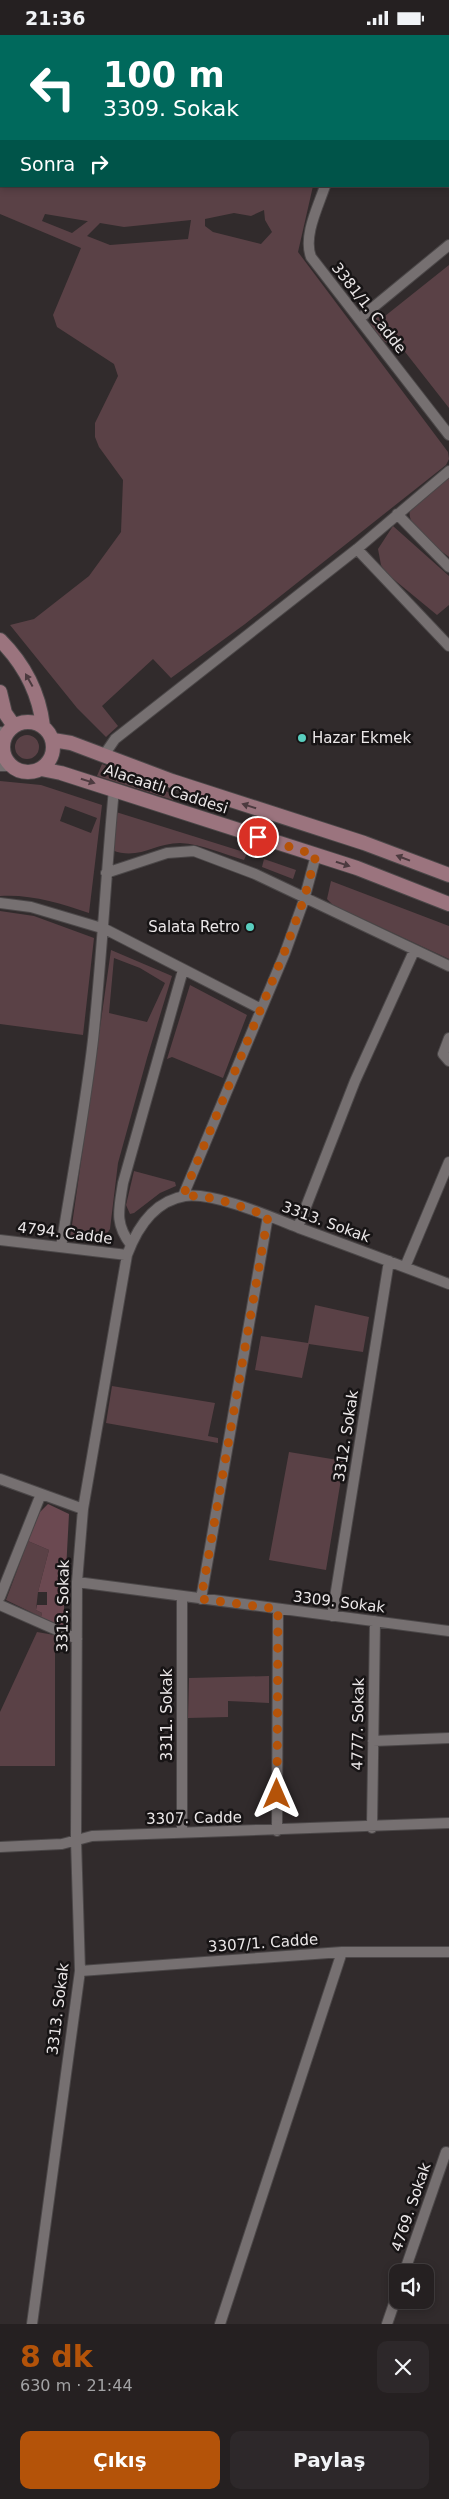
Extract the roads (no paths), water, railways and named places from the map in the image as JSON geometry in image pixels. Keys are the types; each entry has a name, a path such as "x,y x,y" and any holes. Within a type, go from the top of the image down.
{"main road":[{"path":"0,640 21,665 32,685 40,705 43,726 53,740 52,756 41,769 27,772 5,765 3,748 7,732 0,692"},
{"path":"7,732 30,722 43,726"},
{"name":"Alacaatlı Caddesi","path":"53,740 71,743 172,781 364,843 449,875"},
{"name":"Alacaatlı Caddesi","path":"41,769 114,789 357,868 449,904"}],"street":[{"name":"3381/1. Cadde","path":"325,187 309,238 308,249 316,264 449,435"},
{"path":"359,319 449,245"},
{"path":"104,755 115,739 357,549 449,471"},
{"path":"397,514 449,567"},
{"path":"357,549 449,646"},
{"path":"61,1247 93,1042 105,929 106,873 114,789"},
{"path":"106,873 168,853 194,851 255,874 304,899 449,966"},
{"path":"183,1196 261,1009 304,899 316,855"},
{"path":"0,903 31,907 105,929 261,1009"},
{"path":"298,1227 355,1081 414,951"},
{"path":"131,1245 124,1235 119,1220 123,1183 183,970"},
{"path":"449,1038 443,1054 449,1061"},
{"path":"405,1267 449,1162"},
{"name":"3313. Sokak","path":"32,2324 80,1971 76,1840 77,1583 83,1509 127,1255 131,1245 142,1223 159,1207 183,1196 195,1195 222,1201 268,1216 449,1284"},
{"path":"201,1599 268,1216"},
{"name":"4794. Cadde","path":"0,1240 127,1255"},
{"name":"3312. Sokak","path":"332,1616 389,1261"},
{"path":"0,1479 83,1509"},
{"path":"0,1597 41,1494"},
{"name":"3309. Sokak","path":"77,1583 449,1631"},
{"name":"3311. Sokak","path":"182,1597 182,1833"},
{"path":"0,1605 77,1639"},
{"path":"277,1831 278,1609"},
{"name":"4777. Sokak","path":"372,1828 375,1621"},
{"path":"373,1741 449,1738"},
{"name":"3307. Cadde","path":"0,1847 62,1845 92,1836 372,1828 449,1823"},
{"path":"220,2324 342,1952"},
{"name":"3307/1. Cadde","path":"80,1971 342,1952 449,1952"},
{"name":"4769. Sokak","path":"407,2264 446,2152"},
{"path":"387,2324 392,2309"}],"place":[{"name":"Hazar Ekmek","path":"302,738"},
{"name":"Salata Retro","path":"250,927"}]}
